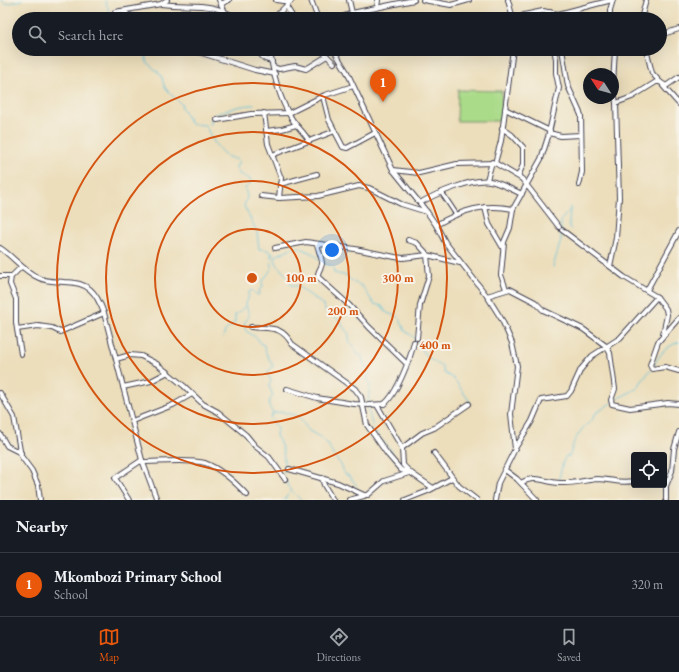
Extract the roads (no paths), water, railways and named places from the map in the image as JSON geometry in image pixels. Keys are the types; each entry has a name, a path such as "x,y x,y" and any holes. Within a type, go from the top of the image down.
{"street":[{"path":"161,4 167,0"},
{"path":"224,11 220,2 229,0"},
{"path":"276,0 291,1"},
{"path":"311,0 315,12"},
{"path":"349,0 352,12"},
{"path":"377,8 378,0"},
{"path":"357,12 414,0"},
{"path":"423,0 451,5 469,0"},
{"path":"508,0 511,12"},
{"path":"566,12 613,0"},
{"path":"610,12 613,0"},
{"path":"643,12 646,0"},
{"path":"280,12 291,1"},
{"path":"115,12 161,4 206,4 224,11"},
{"path":"286,6 290,12"},
{"path":"538,12 550,12"},
{"path":"667,33 679,30"},
{"path":"212,56 255,70 275,74"},
{"path":"262,56 265,59 272,61"},
{"path":"271,56 277,88 288,113 308,141"},
{"path":"274,67 278,69 295,66 306,69 328,56 334,63"},
{"path":"338,56 393,170 427,212 445,242 488,296 502,320 515,353 516,366 511,423 515,448"},
{"path":"487,180 501,141 512,56"},
{"path":"506,289 501,278 503,249 514,210 540,159 550,132 559,86 556,78 555,56"},
{"path":"563,56 568,86 580,112 582,172 579,185"},
{"path":"614,68 615,56"},
{"path":"648,56 652,73 679,104"},
{"path":"619,101 632,97 656,82 666,86 679,77"},
{"path":"217,120 237,115 288,113 323,96 353,86"},
{"path":"323,96 329,120 343,146 347,148 375,133"},
{"path":"610,266 616,238 619,207 616,104"},
{"path":"505,109 561,136 581,135"},
{"path":"264,113 268,144 279,169 279,198"},
{"path":"266,131 296,125"},
{"path":"502,128 512,135 523,147 523,165 518,176"},
{"path":"272,155 335,131"},
{"path":"393,170 418,172 456,164 493,162 518,176 528,185 560,228 624,277 658,297 666,309 667,321 663,334"},
{"path":"280,184 317,174"},
{"path":"420,203 442,193 475,182 487,180 522,194"},
{"path":"261,196 279,198 318,196 350,188 364,187 401,204 427,212"},
{"path":"442,193 456,214"},
{"path":"436,225 456,214 477,207 496,206 514,210"},
{"path":"485,207 489,224 503,249"},
{"path":"648,290 679,231"},
{"path":"287,389 317,398 362,404 377,405 388,401 407,364 415,340 420,305 429,276 428,256 417,243 408,240"},
{"path":"275,248 299,242 355,248 375,254 403,258 428,256 461,263"},
{"path":"317,244 319,256 322,261 322,266 318,271 318,277 349,305 407,364"},
{"path":"1,247 22,267 47,281 68,282 94,291 104,313 142,461 157,500"},
{"path":"0,276 11,276 22,267"},
{"path":"11,276 10,284 16,299 17,329 21,354"},
{"path":"488,296 506,289 519,293 535,302 543,310 578,326 600,340 610,353 615,389 611,400 612,404 630,408 650,407 668,403 679,404"},
{"path":"495,500 498,482 515,448 532,421 541,400 567,396 586,362 606,346 620,338 658,297"},
{"path":"17,329 38,326 52,328 60,332 104,313"},
{"path":"679,318 663,334 655,346 650,367 652,369 665,367 679,371"},
{"path":"667,321 673,324"},
{"path":"251,327 272,328 282,332 292,344 357,391 370,430 399,468 410,473 433,488"},
{"path":"116,359 130,355 141,356 157,364 192,394 246,435 255,446 269,458 284,479"},
{"path":"123,388 151,381 168,372"},
{"path":"0,393 14,417 21,452 38,485 40,500"},
{"path":"132,421 174,404 192,394"},
{"path":"402,448 422,433 434,428 468,404"},
{"path":"377,405 402,448 402,464 410,473"},
{"path":"666,500 666,486 670,479 674,449 679,432"},
{"path":"0,434 7,446 21,452"},
{"path":"434,453 459,486 477,500"},
{"path":"128,500 115,478 142,461 190,462 205,464 229,478 247,495"},
{"path":"289,469 322,478 364,496"},
{"path":"505,470 521,483 537,500"},
{"path":"348,500 368,495 384,481 410,473"},
{"path":"322,478 324,485 333,500"},
{"path":"405,500 452,478"},
{"path":"521,483 528,480 542,479 559,483 585,480 601,480 616,483 631,481"}],"waterway":[{"path":"2,0 5,4 22,0"},
{"path":"105,0 109,12"},
{"path":"145,56 147,62 161,75 165,88 182,105 182,108 191,124 205,125 220,150 229,157 239,161 236,167 239,174 250,179 251,183 245,188 247,197 244,206 257,232 259,249 268,250 275,256 275,260 279,268 288,278 291,285 299,287 322,304 327,313 341,321 343,327 349,334 349,341 354,346 355,352 362,356 364,365 370,372 367,378 370,384 368,403"},
{"path":"207,127 211,124 211,118 218,113 237,107 254,105"},
{"path":"570,207 569,225 571,229"},
{"path":"553,267 561,240 561,220 570,210"},
{"path":"276,256 289,249 299,247 315,255 320,261"},
{"path":"223,338 225,331 235,322 235,315 245,305 249,292 252,290 257,295 260,294 259,290 263,287 262,282 272,268 271,254"},
{"path":"324,264 333,267 334,273 347,276 353,282 362,286 374,304 382,306 387,313 399,317 405,331 415,338 426,356 442,367 444,373 454,379 470,402"},
{"path":"246,304 249,316 244,324 246,331 257,338 261,344 264,345 266,353 273,366 267,374 271,380 269,386 273,396 269,404 273,413"},
{"path":"653,367 663,352 670,346 679,342"},
{"path":"613,401 636,389 651,369"},
{"path":"558,482 565,458 566,456 570,456 573,444 578,434 593,419 595,414 611,403"},
{"path":"368,407 376,433 390,449 393,456 404,469"},
{"path":"273,413 283,412 298,416 309,431 322,438 329,446 333,455 342,466 344,473 350,477 357,486"},
{"path":"273,413 270,418 277,428 276,436 281,444 284,459 284,474"},
{"path":"286,480 288,487 301,500"},
{"path":"284,500 291,491"}],"place":[{"name":"Mkombozi Primary School","path":"383,102"}]}
